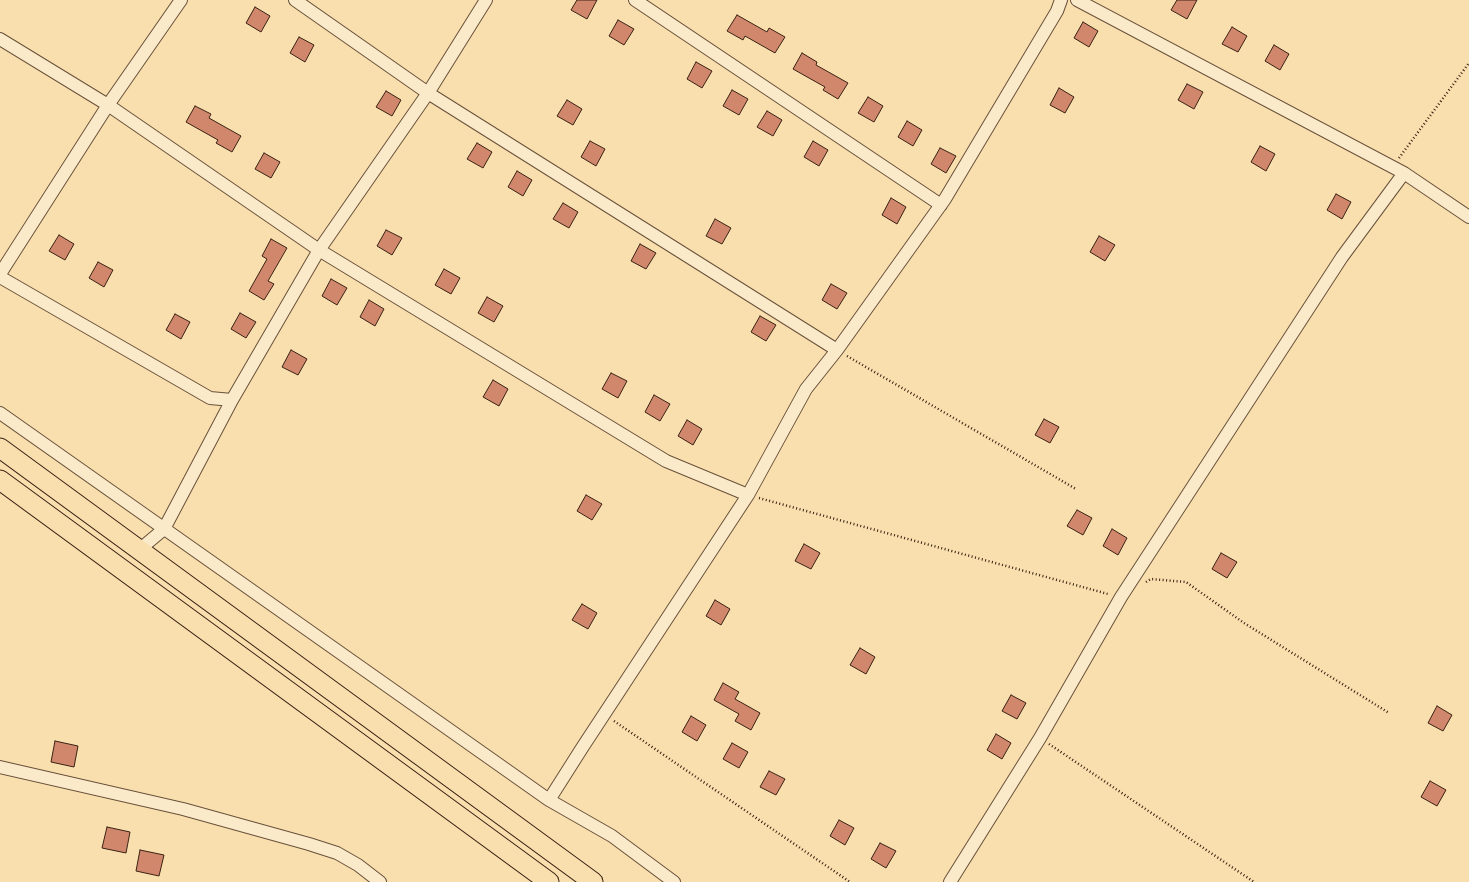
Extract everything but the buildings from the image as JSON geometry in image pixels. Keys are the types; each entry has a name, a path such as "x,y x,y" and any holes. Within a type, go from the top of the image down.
{"highway":[{"path":"0,448 594,882"},
{"path":"0,480 549,882"}],"street":[{"path":"181,0 108,105 0,276 210,398 232,400"},
{"path":"295,0 428,93 837,350"},
{"path":"139,550 164,529 232,400 319,250 428,93 486,0"},
{"path":"635,0 942,204"},
{"path":"549,800 748,495 806,389 837,350 942,204 1057,11 1061,0"},
{"path":"1077,0 1398,170 1469,217"},
{"path":"0,39 108,105 319,250 666,461 748,495"},
{"path":"950,882 1040,738 1121,598 1398,170"},
{"path":"0,413 549,800 612,836 674,882"},
{"path":"0,767 183,809 337,852 380,882"}],"path":[{"path":"1398,170 1469,63"},
{"path":"837,350 1076,489"},
{"path":"748,495 1121,598"},
{"path":"1143,583 1151,579 1186,582 1244,623 1389,713"},
{"path":"604,715 850,882"},
{"path":"1040,738 1254,882"}]}
